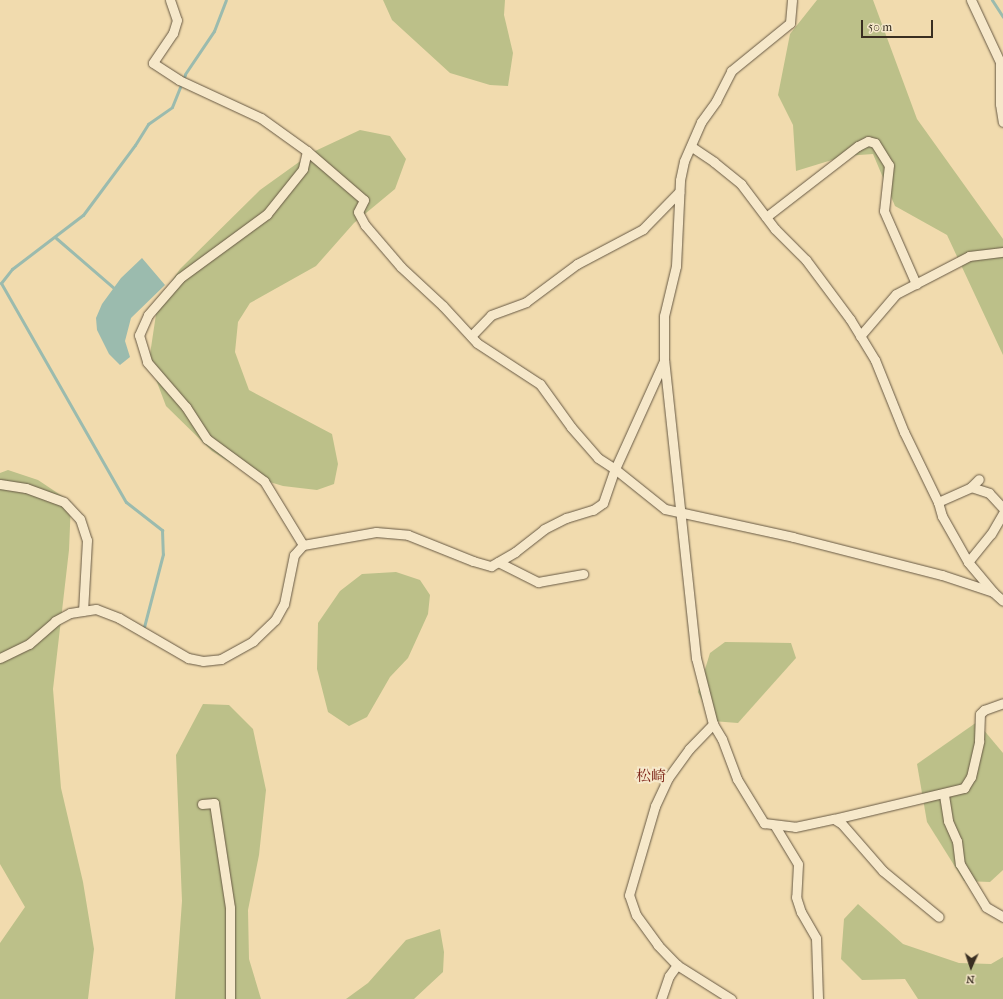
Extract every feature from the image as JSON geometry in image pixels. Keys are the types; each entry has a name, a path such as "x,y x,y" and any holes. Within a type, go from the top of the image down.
{"street":[{"path":"170,0 176,20 173,33 153,63 179,80 261,118 307,151 364,200 358,212 364,225 401,266 477,343 540,384 570,427 598,458 615,469 654,502 665,509 680,513 793,537 942,575 993,592"},
{"path":"792,0 790,23 731,71 716,101 701,122 692,147 684,161 679,192 676,266 664,316 664,361 696,658 713,724 722,739 737,778 753,810 764,823 775,826 795,827 834,819 912,799 944,795 964,788 971,777 979,741 980,714 984,710 1003,703"},
{"path":"971,0 1000,62 1000,104 1003,122"},
{"path":"766,217 858,146 868,141 876,143 889,165 884,211 916,284"},
{"path":"692,147 714,162 741,184 766,217 825,283 875,360 904,432 938,502 942,516 968,562 993,592 1003,601"},
{"path":"303,545 264,481 207,439 186,407 147,362 139,335 148,315 180,278 267,214 303,169 307,151"},
{"path":"471,336 491,315 526,302 577,264 643,230 679,192"},
{"path":"860,336 890,299 969,256 1003,252"},
{"path":"0,658 28,644 55,621 70,613 96,609 119,618 188,658 203,661 221,659 253,641 275,620 284,604 294,555 303,545 376,532 408,535 473,561 491,566 515,552 544,529 566,518 593,510 603,503 615,469 664,361"},
{"path":"938,502 971,487 979,479"},
{"path":"0,484 26,488 64,502 80,519 88,540 83,611"},
{"path":"971,487 989,493 1003,508"},
{"path":"968,562 991,534 1003,513"},
{"path":"498,562 538,582 583,574"},
{"path":"713,724 689,749 668,778 655,806 629,895 636,915 658,945 678,965 731,999"},
{"path":"944,795 948,821 957,841 960,864 986,907 1003,917"},
{"path":"202,804 214,803 229,901 230,999"},
{"path":"834,819 842,824 883,871 939,917"},
{"path":"775,826 798,864 796,897 800,912 816,938 818,999"},
{"path":"661,999 669,976 678,965"}],"green space":[{"path":"383,0 505,0 504,15 513,53 508,86 490,85 450,73 392,20"},
{"path":"817,0 873,0 917,119 1003,239 1003,355 947,235 895,206 873,154 845,156 796,171 793,125 778,95 790,34"},
{"path":"360,130 390,136 406,159 395,189 354,223 316,266 250,303 238,322 235,352 249,390 332,434 338,464 334,484 317,490 283,486 253,477 212,451 166,406 149,361 158,301 180,269 260,190 313,152"},
{"path":"8,470 38,480 71,502 69,550 53,689 61,788 83,882 94,949 88,999 0,999 0,943 25,907 0,864 0,473"},
{"path":"396,572 420,580 430,595 428,614 408,658 390,677 367,717 349,726 328,712 317,669 318,623 340,591 362,574"},
{"path":"725,642 791,643 796,658 738,723 712,721 698,692 710,653"},
{"path":"203,704 229,705 253,729 266,790 259,855 248,910 249,959 261,999 175,999 182,901 176,755"},
{"path":"977,722 1003,753 1003,870 990,882 964,881 927,822 917,764"},
{"path":"858,904 903,944 959,963 991,964 1003,957 1003,999 918,999 905,979 862,980 841,959 844,919"},
{"path":"440,929 444,952 443,972 414,999 346,999 368,983 406,940"}],"shaded area":[{"path":"142,258 165,285 131,318 125,341 130,357 120,365 109,354 97,330 96,318 102,304 121,278"}],"waterway":[{"path":"1,283 12,269 83,215 135,145 148,124 172,107 185,74 214,31 226,0"},
{"path":"992,0 1003,17"},
{"path":"56,238 114,288"},
{"path":"1,283 126,502 162,530 163,554 144,627"}],"district":[{"name":"松崎","path":"651,777"}]}
